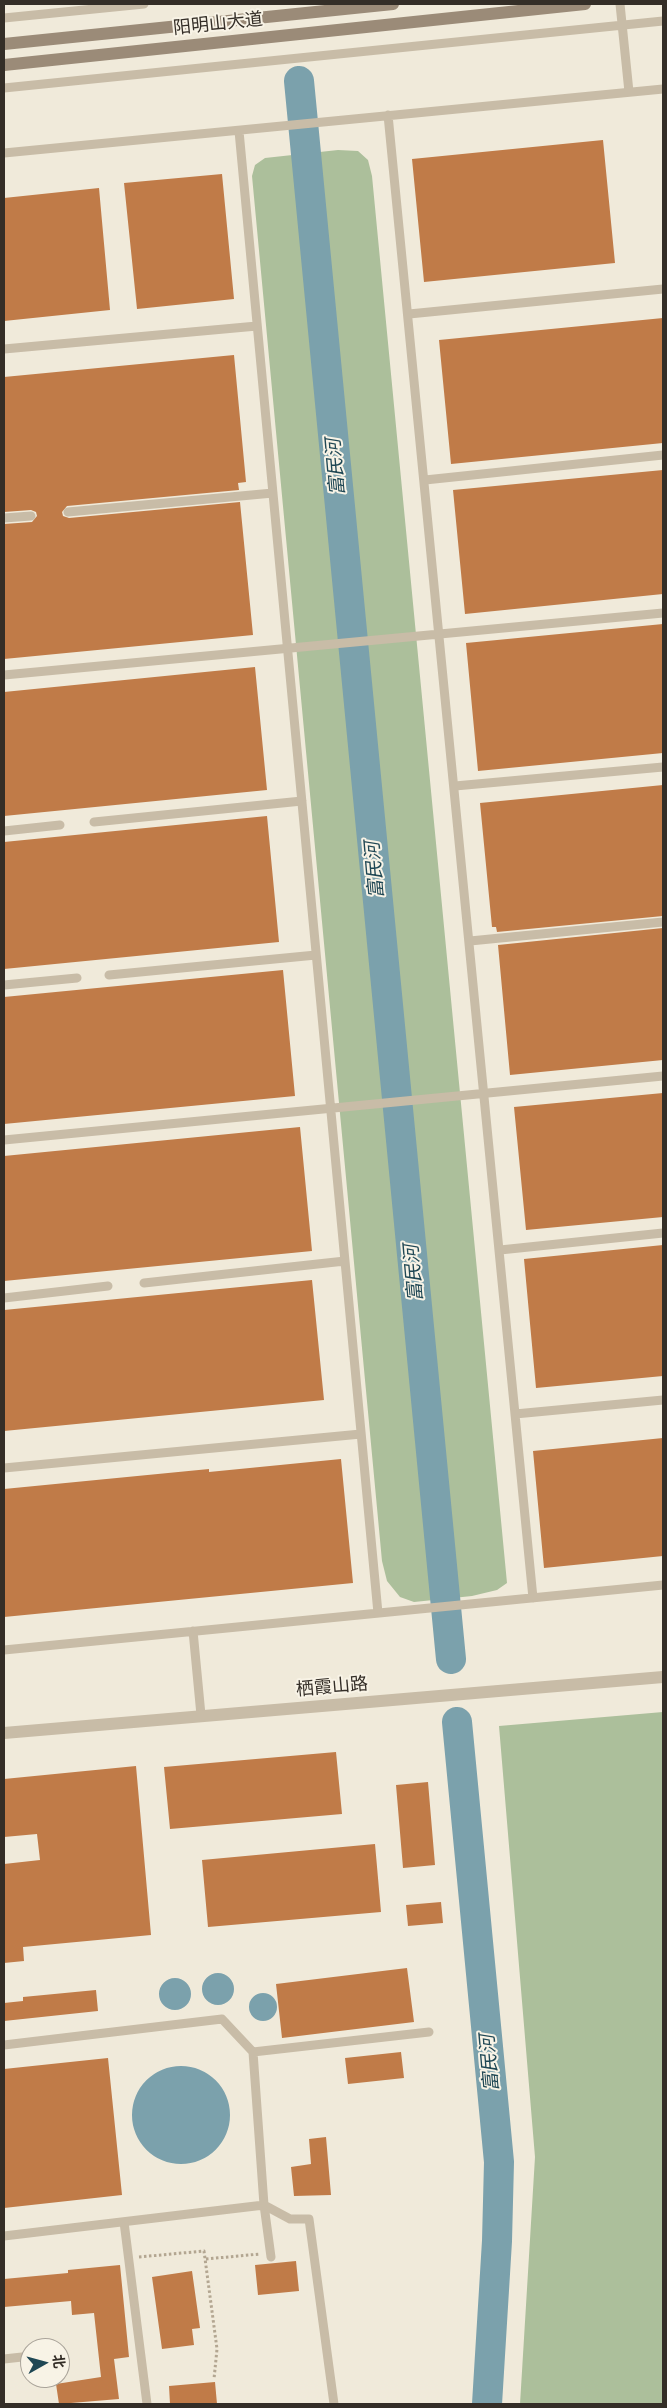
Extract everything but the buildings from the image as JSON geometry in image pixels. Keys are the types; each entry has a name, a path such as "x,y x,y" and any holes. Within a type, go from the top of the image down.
{"main road":[{"name":"阳明山大道","path":"4,44 393,4"},
{"name":"阳明山大道","path":"4,65 585,4"}],"street":[{"name":"栖霞山路","path":"4,1733 663,1677"}],"lane":[{"path":"4,18 144,4"},
{"path":"620,4 629,92"},
{"path":"4,88 663,21"},
{"path":"4,153 663,89"},
{"path":"388,116 534,1598"},
{"path":"239,131 378,1613"},
{"path":"409,314 663,289"},
{"path":"4,349 257,326"},
{"path":"425,480 663,455"},
{"path":"68,512 273,493"},
{"path":"4,518 30,516"},
{"path":"4,675 663,613"},
{"path":"455,786 663,767"},
{"path":"94,822 302,801"},
{"path":"4,831 60,825"},
{"path":"470,941 663,922"},
{"path":"109,975 316,954"},
{"path":"4,985 77,978"},
{"path":"4,1140 663,1076"},
{"path":"500,1250 663,1233"},
{"path":"144,1283 345,1261"},
{"path":"4,1298 108,1286"},
{"path":"516,1414 663,1400"},
{"path":"4,1468 361,1434"},
{"path":"4,1650 663,1585"},
{"path":"193,1631 201,1715"},
{"path":"4,2045 222,2018 252,2052 264,2206 271,2255"},
{"path":"252,2052 429,2032"},
{"path":"4,2236 264,2206 290,2219 309,2219 334,2404"},
{"path":"124,2222 147,2404"},
{"path":"4,2359 20,2357"}],"path":[{"path":"128,2258 204,2251 217,2349 214,2379"},
{"path":"206,2259 271,2255"}],"green space":[{"path":"338,150 358,151 368,160 372,176 507,1583 497,1590 472,1596 414,1602 400,1597 387,1581 382,1561 252,176 255,165 265,158"},
{"path":"663,1712 663,2404 520,2404 535,2157 499,1726"}],"water":[{"path":"218,1973 224,1974 229,1978 233,1983 233,1995 229,2000 224,2004 218,2005 212,2004 207,2000 203,1995 202,1989 203,1983 207,1978 212,1974"},
{"path":"175,1978 187,1982 191,1994 187,2006 175,2010 163,2006 159,1994 163,1982"},
{"path":"263,1993 273,1997 277,2007 273,2017 263,2021 253,2017 249,2007 253,1997"},
{"path":"181,2066 200,2070 216,2080 226,2096 230,2115 226,2134 216,2150 200,2160 181,2164 162,2160 146,2150 136,2134 132,2115 136,2096 146,2080 162,2070"}],"waterway":[{"name":"富民河","path":"299,81 451,1659"},
{"name":"富民河","path":"457,1722 499,2162 497,2241 487,2404"}]}
